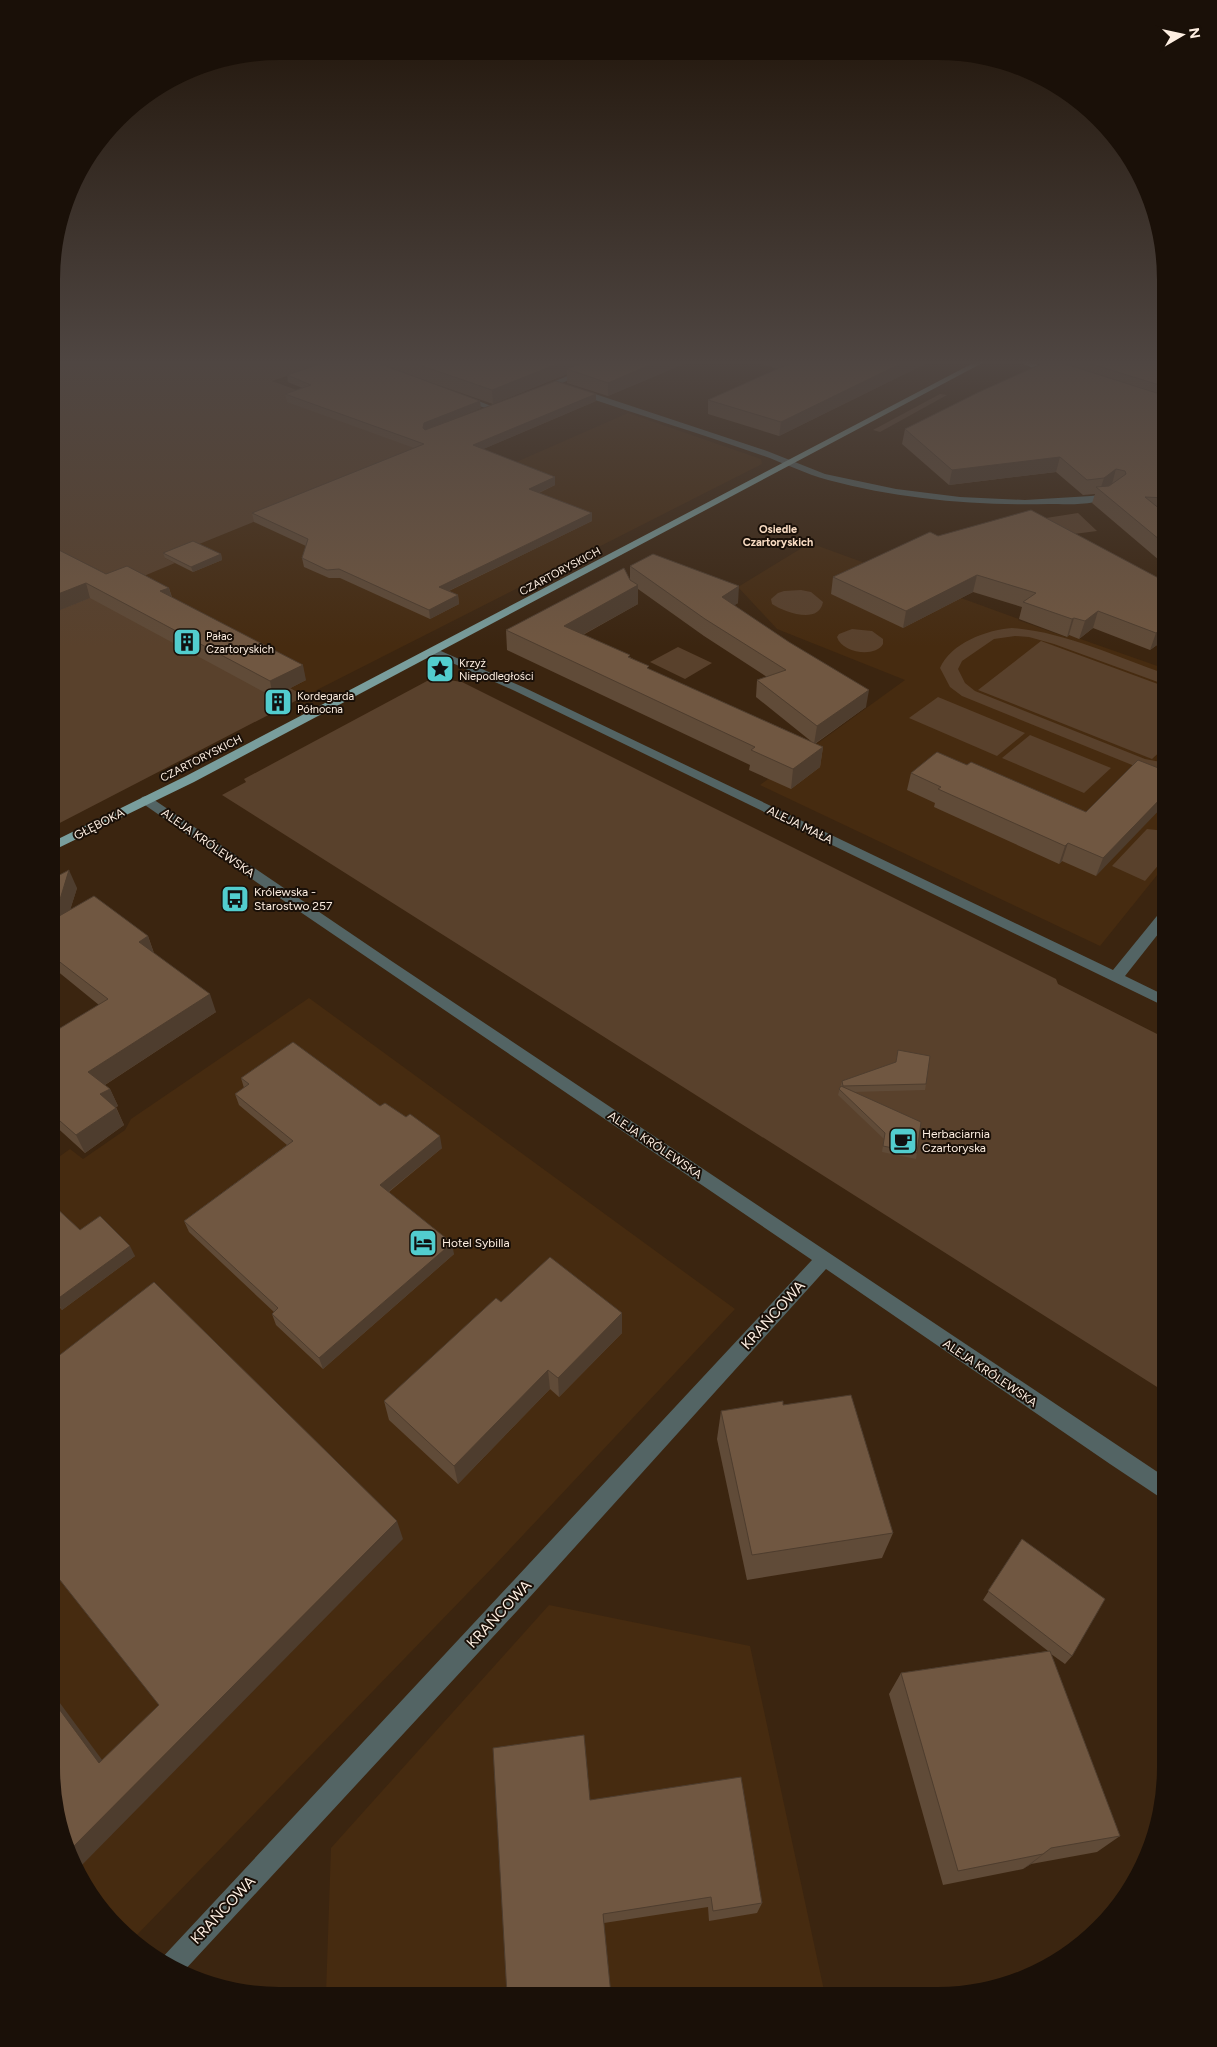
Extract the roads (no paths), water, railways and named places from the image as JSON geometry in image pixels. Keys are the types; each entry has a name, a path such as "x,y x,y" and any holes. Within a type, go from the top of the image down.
{"main road":[{"name":"CZARTORYSKICH","path":"146,800 808,456"},
{"name":"GŁĘBOKA","path":"60,843 146,800"}],"street":[{"path":"767,456 830,478 933,498 1011,503 1066,502 1103,496 1116,488"},
{"name":"ALEJA MAŁA","path":"434,651 519,689 1157,998"},
{"name":"ALEJA KRÓLEWSKA","path":"146,800 342,935 824,1259 1032,1402 1157,1483"},
{"path":"1115,978 1157,925"},
{"name":"KRAŃCOWA","path":"176,1961 522,1590 824,1259"}],"place":[{"name":"Pałac Czartoryskich","path":"187,642"},
{"name":"Krzyż Niepodległości","path":"440,669"},
{"name":"Kordegarda Północna","path":"278,702"},
{"name":"Królewska - Starostwo 257","path":"235,899"},
{"name":"Herbaciarnia Czartoryska","path":"903,1141"},
{"name":"Hotel Sybilla","path":"423,1243"}],"district":[{"name":"Osiedle Czartoryskich","path":"778,535"}]}
